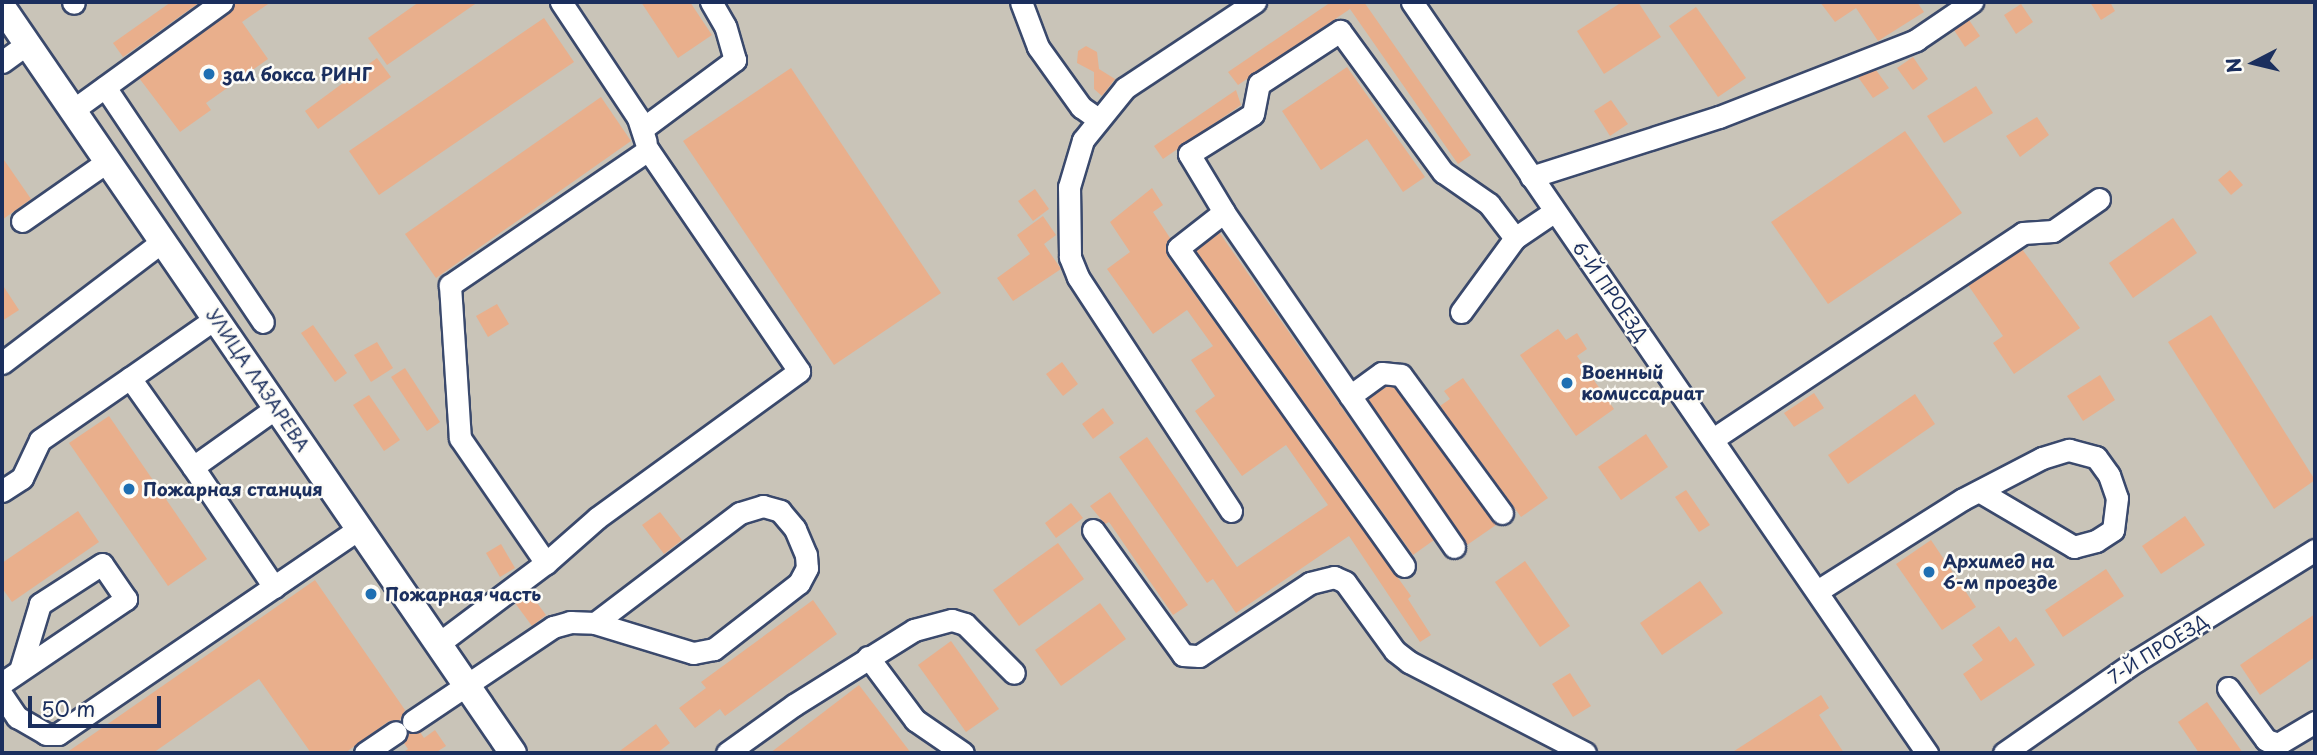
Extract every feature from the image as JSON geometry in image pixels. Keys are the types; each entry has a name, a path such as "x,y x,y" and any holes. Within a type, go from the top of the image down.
{"main road":[{"name":"УЛИЦА ЛАЗАРЕВА","path":"2,7 513,753"}],"street":[{"path":"73,110 222,2"},
{"path":"438,643 546,563 597,518 799,372 648,150 642,129 561,2"},
{"path":"642,129 735,60 725,26 711,2"},
{"path":"1021,2 1038,47 1081,107 1098,119"},
{"path":"1230,511 1078,277 1070,257 1069,187 1074,159 1098,119 1151,67 1255,2"},
{"name":"6-Й ПРОЕЗД","path":"1412,2 1819,590 1927,753"},
{"path":"1531,177 1719,117 1916,40 1972,2"},
{"path":"1454,547 1224,212 1189,155 1253,114 1259,85 1340,31 1443,172 1489,204 1515,238"},
{"path":"2,62 27,44"},
{"path":"105,86 263,321"},
{"path":"546,563 460,438 450,285 648,150"},
{"path":"22,222 108,161"},
{"path":"1713,439 2023,233 2053,231 2099,199"},
{"path":"1461,312 1515,238 1555,211"},
{"path":"1224,212 1178,248 1404,566"},
{"path":"2,363 163,241"},
{"path":"2,491 22,478 40,440 216,318"},
{"path":"1350,396 1382,373 1401,375 1502,513"},
{"path":"130,378 274,587"},
{"path":"192,467 277,407"},
{"path":"1819,590 1979,491 2042,458 2069,450 2096,457 2117,498 2113,530 2096,541 2074,547 1979,491"},
{"path":"365,753 553,627 570,622 595,623 692,653 714,649 799,583 807,568 795,529 780,511 763,506 740,513 674,559 595,623"},
{"path":"2,695 17,717 46,734 58,734 360,528"},
{"path":"1093,530 1183,655 1199,656 1310,583 1334,577 1345,582 1395,651 1409,662 1585,753"},
{"name":"7-Й ПРОЕЗД","path":"2004,753 2136,661 2315,550"},
{"path":"2,683 21,667 126,599 102,564 40,604 21,667"},
{"path":"727,753 868,657 914,630 951,620 965,624 1014,673"},
{"path":"868,657 915,720 963,753"},
{"path":"2228,688 2266,740 2278,744 2315,722"}],"shaded area":[{"path":"2,2 2315,2 2315,753 2,753"}],"building":[{"path":"171,2 200,2 123,57 113,43"},
{"name":"зал бокса РИНГ","path":"235,2 271,2 242,22 268,59 206,103 211,110 180,132 139,78 230,13"},
{"path":"419,2 478,2 387,65 368,38"},
{"path":"641,2 690,2 712,35 678,58"},
{"path":"1331,2 1364,2 1471,155 1458,164 1350,9 1238,85 1228,72"},
{"path":"1622,2 1638,2 1661,37 1604,74 1577,31"},
{"path":"1820,2 1917,2 1924,12 1878,41 1856,8 1835,22"},
{"path":"2090,2 2110,2 2115,11 2101,20"},
{"path":"2021,4 2033,22 2016,34 2004,15"},
{"path":"1696,7 1746,78 1718,97 1669,26"},
{"path":"544,18 574,62 379,195 349,151"},
{"path":"1969,20 1980,36 1965,47 1954,30"},
{"path":"1086,46 1097,52 1099,69 1115,79 1102,96 1094,89 1094,72 1077,63 1078,51"},
{"path":"1913,57 1928,79 1913,90 1897,68"},
{"path":"377,58 391,77 318,129 305,111"},
{"path":"1347,67 1425,177 1403,192 1367,139 1321,170 1282,111"},
{"path":"791,68 941,293 834,365 683,141"},
{"path":"1876,70 1889,88 1873,98 1858,77"},
{"path":"1976,86 1993,113 1944,143 1927,116"},
{"path":"1236,90 1241,105 1163,159 1154,146"},
{"path":"601,97 631,141 436,278 405,234"},
{"path":"1611,100 1628,124 1610,136 1594,111"},
{"path":"2037,117 2049,135 2020,157 2006,136"},
{"path":"1905,131 1962,213 1828,304 1771,222"},
{"path":"2,157 31,199 2,220"},
{"path":"2230,170 2243,185 2231,195 2218,180"},
{"path":"1152,188 1163,205 1153,212 1170,238 1167,256 1411,596 1408,599 1431,635 1420,642 1349,536 1236,613 1213,579 1207,583 1119,457 1147,437 1237,567 1328,505 1286,445 1242,476 1195,411 1215,396 1191,360 1213,346 1187,310 1153,334 1107,269 1130,252 1110,222"},
{"path":"1035,189 1049,209 1033,221 1018,201"},
{"path":"1043,216 1056,235 1044,244 1061,269 1013,301 997,278 1030,254 1017,235"},
{"path":"2173,218 2197,253 2133,298 2109,263"},
{"path":"1219,232 1434,540 1413,555 1196,251"},
{"path":"2022,249 2080,328 2014,374 1993,343 2003,336 1968,285"},
{"path":"2,284 19,310 2,321"},
{"path":"497,304 509,324 488,337 476,316"},
{"path":"2211,315 2315,480 2274,509 2168,342"},
{"path":"313,325 347,373 335,382 301,333"},
{"name":"Военный комиссариат","path":"1558,329 1566,340 1577,333 1587,349 1577,356 1614,409 1576,436 1520,355"},
{"path":"377,342 393,368 371,382 354,355"},
{"path":"1062,362 1078,384 1063,396 1046,374"},
{"path":"405,368 440,422 427,431 391,377"},
{"path":"2100,375 2115,400 2083,421 2067,396"},
{"path":"1463,378 1548,498 1521,517 1440,406 1450,399 1444,391"},
{"path":"1386,387 1394,387 1496,525 1467,545 1368,399"},
{"path":"1814,393 1824,408 1794,427 1784,413"},
{"path":"1915,394 1935,424 1848,484 1828,455"},
{"path":"369,395 400,440 384,451 353,405"},
{"path":"1103,408 1114,423 1093,439 1082,424"},
{"path":"109,416 207,559 168,586 69,443"},
{"path":"1646,434 1668,467 1621,500 1598,467"},
{"path":"1686,490 1710,525 1699,532 1675,497"},
{"path":"1110,492 1188,605 1173,615 1109,522 1105,524 1090,506"},
{"path":"1071,503 1083,518 1056,538 1045,523"},
{"path":"78,511 99,542 12,602 2,588 2,563"},
{"path":"660,512 682,540 664,554 642,525"},
{"path":"2185,516 2205,545 2161,574 2142,546"},
{"path":"1931,540 1976,607 1942,630 1896,564"},
{"path":"1058,543 1084,579 1019,626 993,590"},
{"path":"501,544 515,568 500,577 486,553"},
{"path":"1525,561 1570,626 1540,647 1495,582"},
{"path":"2106,569 2124,596 2063,637 2045,610"},
{"path":"315,580 405,710 400,720 389,721 345,753 311,753 259,679 153,753 66,753"},
{"path":"1700,581 1723,613 1662,655 1640,623"},
{"path":"529,592 546,615 532,626 515,603"},
{"path":"813,600 837,634 725,716 720,709 695,728 679,708 706,688 701,682"},
{"path":"1100,603 1126,639 1061,686 1035,650"},
{"path":"2315,614 2315,657 2260,695 2240,665"},
{"path":"1999,626 2010,642 2016,637 2035,665 1981,701 1963,674 1983,660 1972,645"},
{"path":"951,641 999,709 966,732 918,665"},
{"path":"1570,673 1591,706 1573,717 1552,684"},
{"path":"859,685 911,753 770,753"},
{"path":"1821,695 1829,708 1819,715 1844,753 1731,753"},
{"path":"2207,702 2243,753 2199,753 2178,722"},
{"path":"656,724 670,743 657,753 617,753"},
{"path":"435,730 446,746 435,753 402,753 408,749 404,743 409,733 420,732 424,738"}],"place":[{"name":"зал бокса РИНГ","path":"209,74"},
{"name":"Военный комиссариат","path":"1567,383"},
{"name":"Пожарная станция","path":"129,489"},
{"name":"Архимед на 6-м проезде","path":"1929,572"},
{"name":"Пожарная часть","path":"371,594"}]}
